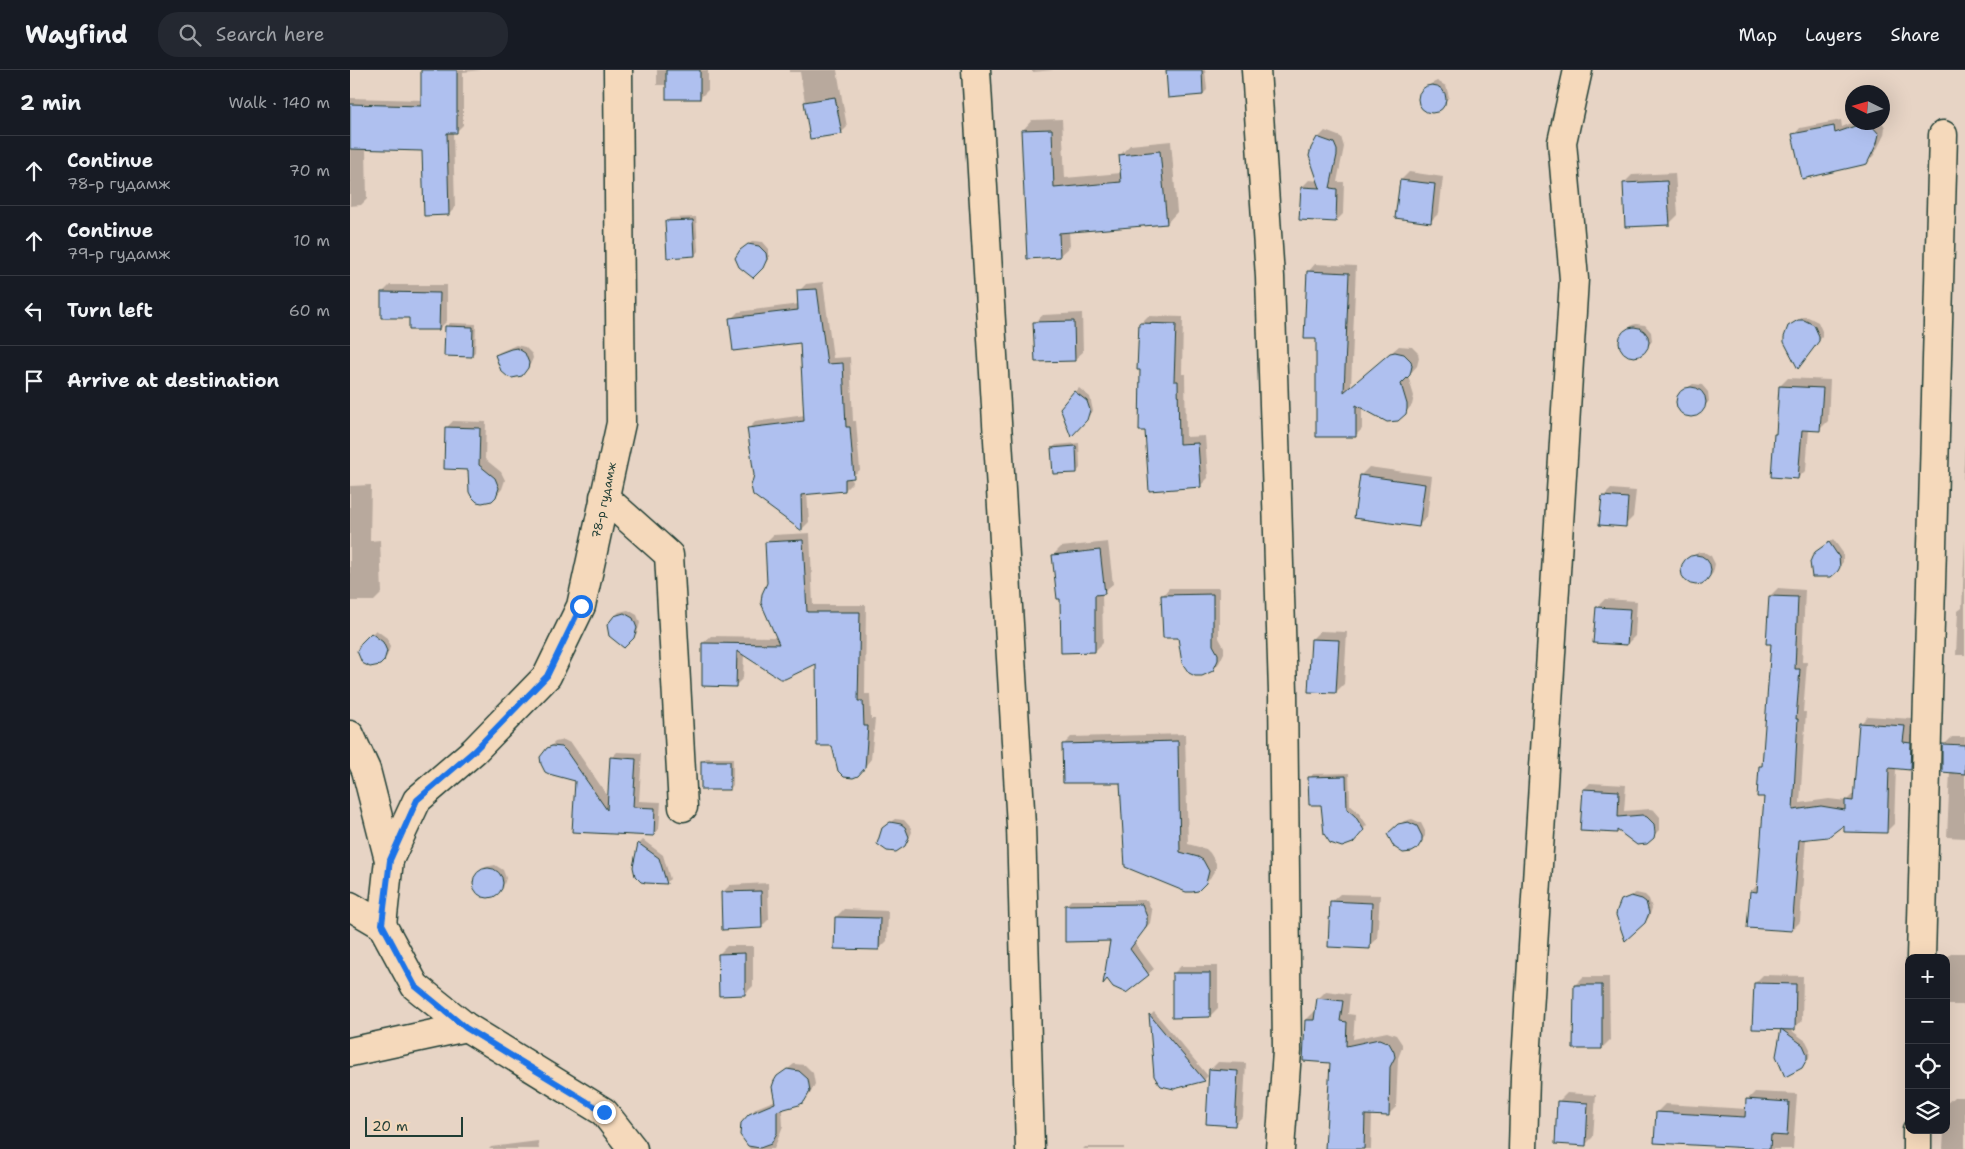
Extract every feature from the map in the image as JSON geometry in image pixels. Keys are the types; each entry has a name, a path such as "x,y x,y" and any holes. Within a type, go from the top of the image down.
{"street":[{"name":"78-р гудамж","path":"390,860 417,800 474,751 547,676 581,606 621,423 618,70"},
{"path":"976,70 1021,826 1030,1149"},
{"path":"1256,70 1270,276 1283,692 1287,1051 1280,1149"},
{"path":"1522,1149 1574,279 1562,142 1578,70"},
{"path":"1921,954 1943,135"},
{"path":"604,497 669,555 684,806"},
{"path":"350,735 366,770 390,860 382,924"},
{"path":"350,906 382,924 415,986 466,1028 604,1112 633,1149"},
{"path":"350,1052 466,1028"},
{"path":"1917,1134 1917,1149"}],"building":[{"path":"421,70 457,70 457,133 447,133 449,215 424,216 422,151 350,149 350,104 421,106"},
{"path":"666,70 700,70 700,99 666,99"},
{"path":"1166,70 1202,70 1203,95 1168,98"},
{"path":"1432,85 1442,89 1446,99 1442,109 1432,113 1422,109 1418,99 1422,89"},
{"path":"835,97 842,134 810,139 804,102"},
{"path":"1834,126 1835,133 1845,130 1875,130 1879,134 1877,143 1867,164 1802,179 1792,134"},
{"path":"1052,129 1054,188 1121,182 1119,155 1160,151 1167,224 1059,233 1060,257 1027,259 1021,130"},
{"path":"1317,137 1334,143 1337,150 1330,188 1337,189 1336,222 1299,220 1301,187 1320,188 1309,156"},
{"path":"1400,180 1435,184 1431,223 1395,218"},
{"path":"1667,181 1670,225 1625,227 1623,183"},
{"path":"693,220 695,256 667,258 665,221"},
{"path":"748,244 759,246 766,253 767,259 763,268 753,278 739,267 735,258 740,250"},
{"path":"1307,271 1349,273 1344,392 1390,353 1404,354 1411,361 1410,375 1401,384 1407,404 1406,414 1398,421 1387,422 1356,405 1356,437 1316,437 1316,339 1304,339"},
{"path":"817,289 827,364 843,363 846,427 850,427 854,478 845,479 845,491 801,495 802,531 753,495 751,486 754,475 747,428 804,421 800,343 733,351 729,318 798,310 797,290"},
{"path":"381,292 440,293 439,330 409,330 409,318 381,318"},
{"path":"1798,320 1804,320 1814,325 1819,341 1798,369 1784,342 1784,337 1788,326"},
{"path":"1074,321 1075,361 1035,362 1033,322"},
{"path":"1139,323 1176,324 1174,381 1178,381 1179,444 1198,443 1201,487 1149,491 1145,431 1139,431 1140,370 1137,370"},
{"path":"445,326 473,327 472,357 444,356"},
{"path":"1634,327 1645,331 1649,342 1645,353 1634,357 1623,353 1619,342 1623,331"},
{"path":"517,348 525,353 529,363 522,376 512,378 501,371 495,355"},
{"path":"1779,386 1823,388 1820,431 1802,430 1798,479 1771,477"},
{"path":"1691,387 1702,391 1706,402 1702,413 1691,417 1680,413 1676,402 1680,391"},
{"path":"1074,391 1087,401 1090,410 1087,420 1071,437 1060,408"},
{"path":"445,427 480,428 479,465 495,478 499,488 496,497 492,501 477,502 471,496 469,492 468,470 444,469"},
{"path":"1076,446 1077,473 1053,474 1051,448"},
{"path":"1360,475 1425,484 1419,527 1354,518"},
{"path":"1602,496 1628,498 1626,527 1599,525"},
{"path":"803,540 807,612 860,612 858,701 863,701 864,726 868,726 865,768 858,776 853,778 844,777 838,771 832,746 817,746 816,664 785,679 780,679 737,651 736,687 702,686 702,643 779,644 761,603 762,594 767,583 765,542"},
{"path":"1829,542 1839,557 1840,567 1831,577 1812,577 1810,562 1812,557 1815,552"},
{"path":"1100,550 1105,594 1095,595 1095,652 1061,653 1060,599 1057,599 1052,555"},
{"path":"1696,555 1707,559 1711,570 1707,581 1696,585 1685,581 1681,570 1685,559"},
{"path":"1213,594 1213,645 1218,654 1218,660 1213,671 1202,676 1195,676 1189,673 1182,663 1178,638 1163,638 1161,595"},
{"path":"1769,596 1798,597 1795,669 1800,669 1796,719 1798,719 1793,810 1821,806 1845,810 1845,800 1853,801 1859,723 1905,726 1903,742 1911,743 1910,770 1889,768 1887,833 1844,832 1844,825 1828,837 1799,840 1792,931 1747,928 1750,891 1757,892 1764,797 1757,797 1759,766 1762,766 1771,644 1766,644"},
{"path":"1596,607 1630,609 1627,645 1593,643"},
{"path":"624,613 633,618 637,628 634,638 624,648 609,636 607,625 614,616"},
{"path":"371,633 383,642 387,651 384,661 380,665 370,667 362,663 357,651 361,643"},
{"path":"1311,639 1339,640 1336,693 1308,692"},
{"path":"1178,741 1180,852 1203,860 1209,871 1206,883 1198,891 1192,892 1186,892 1125,867 1120,783 1063,783 1062,744"},
{"path":"1942,744 1965,745 1965,774 1942,772"},
{"path":"552,746 562,747 566,751 607,810 610,757 636,759 633,807 655,808 654,836 572,832 575,781 545,772 541,764 540,757 547,748"},
{"path":"701,761 730,761 730,790 701,790"},
{"path":"1346,776 1347,809 1355,816 1364,830 1353,843 1342,847 1330,843 1324,834 1321,805 1309,805 1308,777"},
{"path":"1583,789 1619,791 1618,817 1642,815 1647,817 1654,824 1654,838 1647,844 1637,845 1617,830 1617,833 1580,831"},
{"path":"890,822 901,824 905,827 909,837 905,846 896,852 887,851 877,844 882,828"},
{"path":"1408,822 1417,826 1422,836 1422,841 1417,849 1412,852 1403,853 1394,847 1387,834 1398,824"},
{"path":"638,843 659,858 667,884 641,882 635,876 633,867"},
{"path":"488,868 499,872 503,883 499,894 488,898 477,894 473,883 477,872"},
{"path":"761,891 762,928 722,930 721,892"},
{"path":"1631,896 1646,902 1649,913 1645,923 1625,941 1616,915 1621,900"},
{"path":"1330,901 1372,903 1370,949 1328,947"},
{"path":"1142,904 1147,917 1147,924 1130,949 1149,975 1126,993 1113,987 1107,979 1103,984 1110,941 1065,942 1065,905"},
{"path":"835,917 880,918 879,950 834,949"},
{"path":"745,953 745,995 719,996 718,954"},
{"path":"1172,973 1210,973 1210,1017 1172,1018"},
{"path":"1754,983 1796,984 1795,1030 1752,1029"},
{"path":"1574,985 1602,985 1602,1049 1573,1049"},
{"path":"1317,998 1343,1001 1340,1021 1347,1022 1346,1046 1379,1039 1389,1043 1394,1052 1395,1057 1390,1067 1389,1116 1365,1115 1364,1149 1325,1149 1330,1063 1303,1061 1305,1020 1314,1020"},
{"path":"1149,1014 1205,1081 1174,1089 1161,1086 1154,1076"},
{"path":"1781,1029 1803,1045 1807,1054 1807,1059 1802,1068 1785,1077 1776,1056"},
{"path":"787,1069 799,1071 808,1079 810,1091 807,1097 799,1105 777,1111 777,1133 771,1144 760,1148 748,1146 740,1135 741,1123 749,1114 775,1103 772,1087 774,1081 777,1076"},
{"path":"1209,1069 1238,1071 1235,1126 1206,1124"},
{"path":"1746,1099 1789,1102 1787,1136 1771,1135 1770,1149 1654,1143 1656,1112 1745,1117"},
{"path":"1557,1101 1588,1103 1586,1146 1555,1144"}],"route":[{"path":"581,606 547,676 474,751 417,800 390,860 382,924 415,986 466,1028 604,1112"}]}
